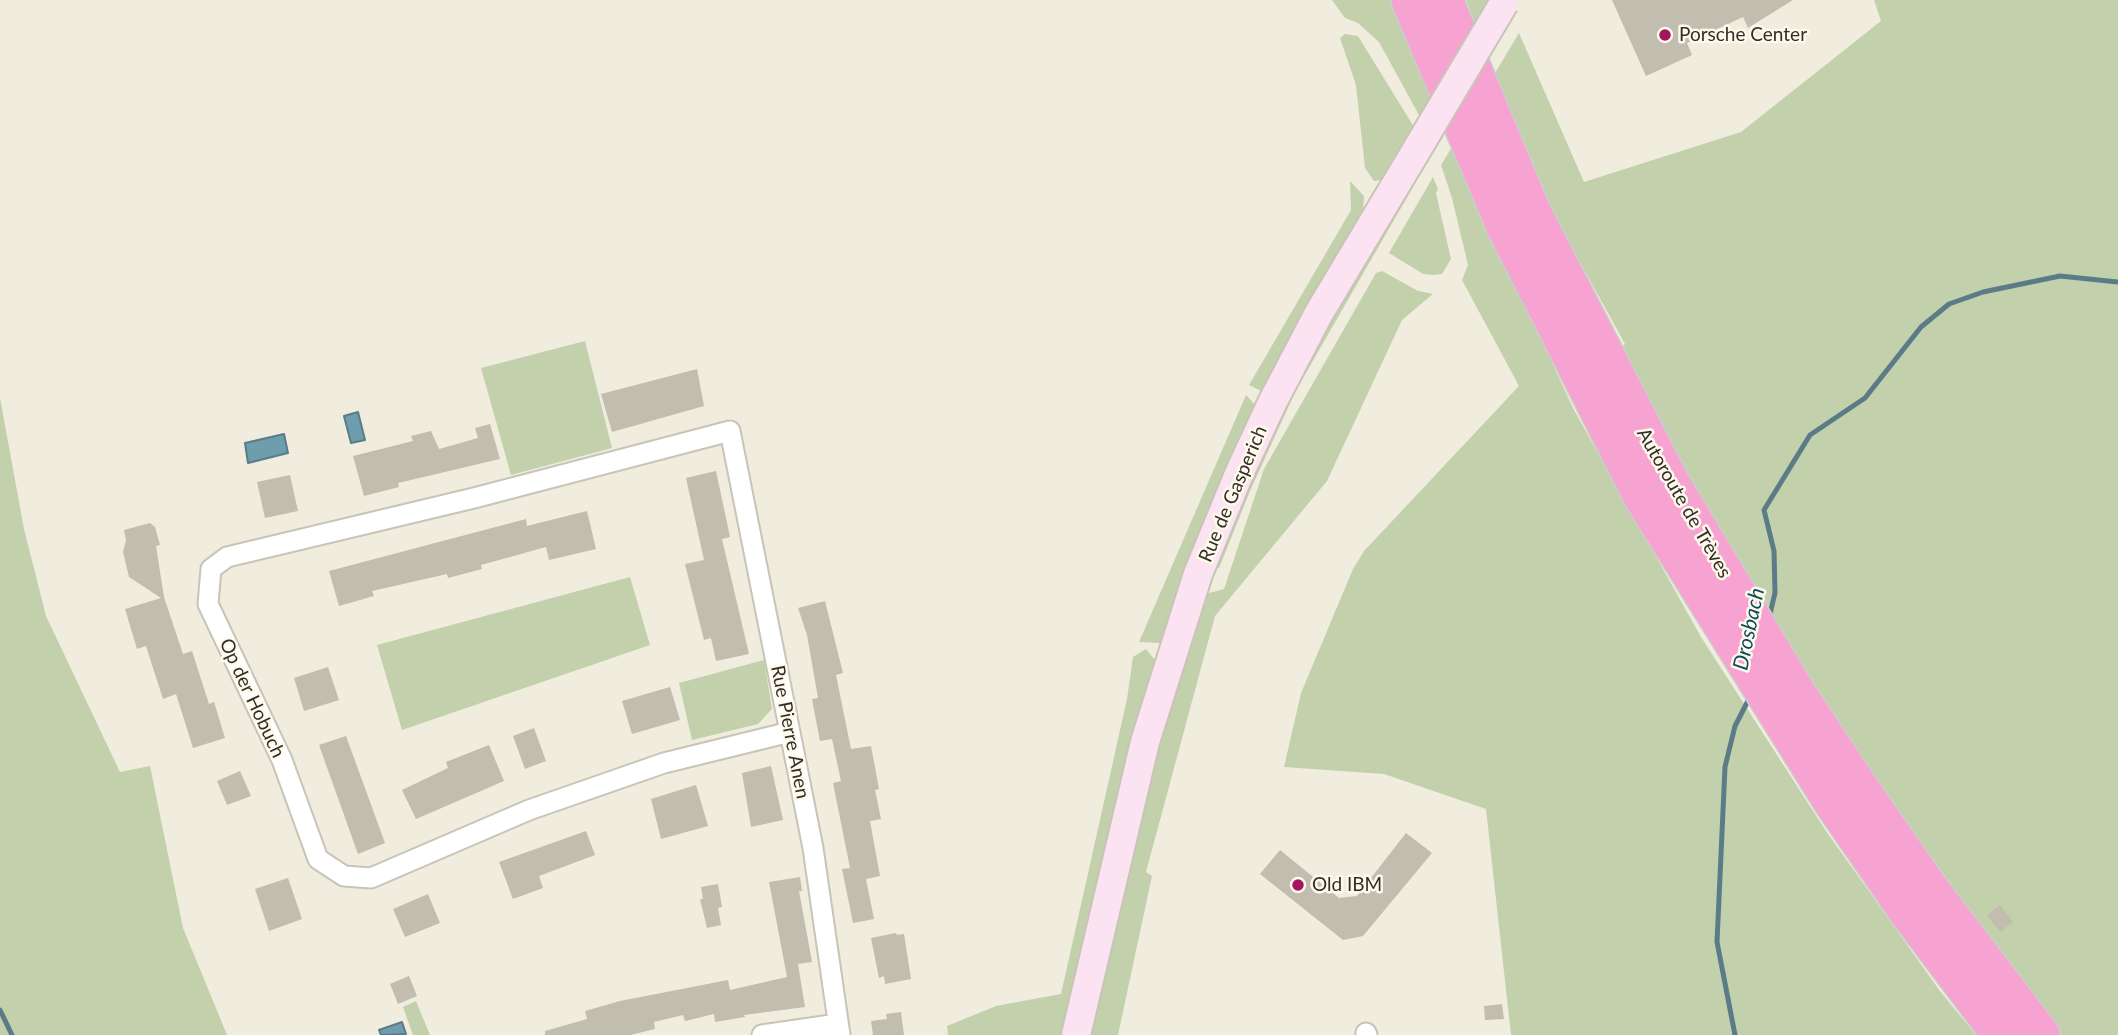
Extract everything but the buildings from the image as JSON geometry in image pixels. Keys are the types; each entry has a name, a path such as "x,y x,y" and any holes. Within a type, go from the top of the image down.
{"highway":[{"name":"Autoroute de Trèves","path":"1410,0 1505,226 1624,430 1797,693 1968,968 2001,1035"},
{"name":"Autoroute de Trèves","path":"1444,0 1624,430"},
{"name":"Autoroute de Trèves","path":"1968,968 2041,1035"}],"main road":[{"name":"Rue de Gasperich","path":"1076,1035 1145,742 1198,574 1238,474 1319,313 1505,1"}],"street":[{"name":"Op der Hobuch","path":"730,431 474,498 227,556 211,569 208,604 282,760 318,859 344,876 371,878 554,801 664,763 790,732"},
{"name":"Rue Pierre Anen","path":"730,431 813,848 839,1030"},
{"path":"762,1035 839,1030"}],"green space":[{"path":"1332,0 1392,0 1431,99 1420,117 1379,42 1358,23 1345,18"},
{"path":"1466,0 1490,0 1475,24"},
{"path":"1874,0 2118,0 2118,1035 2062,1035 1882,791 1761,606 1635,379 1619,349 1625,344 1559,224 1492,78 1519,33 1584,182 1741,132 1881,21"},
{"path":"1345,34 1358,36 1414,127 1387,177 1380,180 1374,181 1365,168 1356,85 1340,38"},
{"path":"1452,147 1574,410 1701,637 1826,831 1940,991 1976,1035 1511,1035 1486,809 1384,774 1284,767 1301,693 1353,569 1364,551 1519,386 1462,280 1468,265 1441,165"},
{"path":"1412,177 1417,180 1296,390 1250,491 1219,568 1215,566 1283,405"},
{"path":"1433,177 1438,189 1436,193 1451,259 1442,274 1434,275 1423,274 1389,253"},
{"path":"1350,181 1364,196 1363,214 1265,393 1249,385 1351,210"},
{"path":"1382,271 1418,291 1433,294 1402,320 1327,481 1215,616 1146,872 1152,876 1118,1035 1088,1035 1171,685 1206,594 1224,589 1264,469 1376,273"},
{"path":"585,341 612,448 511,475 481,368"},
{"path":"1246,395 1259,409 1197,549 1160,643 1139,642"},
{"path":"0,398 24,529 46,616 120,772 150,766 183,928 227,1035 0,1035"},
{"path":"630,577 650,645 402,730 377,645"},
{"path":"1146,649 1155,660 1063,1035 948,1035 947,1026 996,1006 1061,994 1127,699 1133,657"},
{"path":"764,660 772,709 758,724 692,740 679,683"},
{"path":"416,1001 430,1035 413,1035 403,1007"}],"water":[{"path":"358,412 365,440 351,443 344,416"},
{"path":"284,434 288,453 248,463 245,443"},
{"path":"402,1022 406,1034 381,1035 379,1030"}],"waterway":[{"name":"Drosbach","path":"1769,618 1775,593 1774,551 1764,510 1810,435 1865,398 1921,327 1949,304 1983,292 2060,276 2118,282"},
{"name":"Drosbach","path":"1735,1035 1717,942 1725,767 1735,726 1751,695"},
{"path":"0,1010 12,1035"}],"place":[{"name":"Porsche Center","path":"1665,35"},
{"name":"Old IBM","path":"1298,885"}]}
